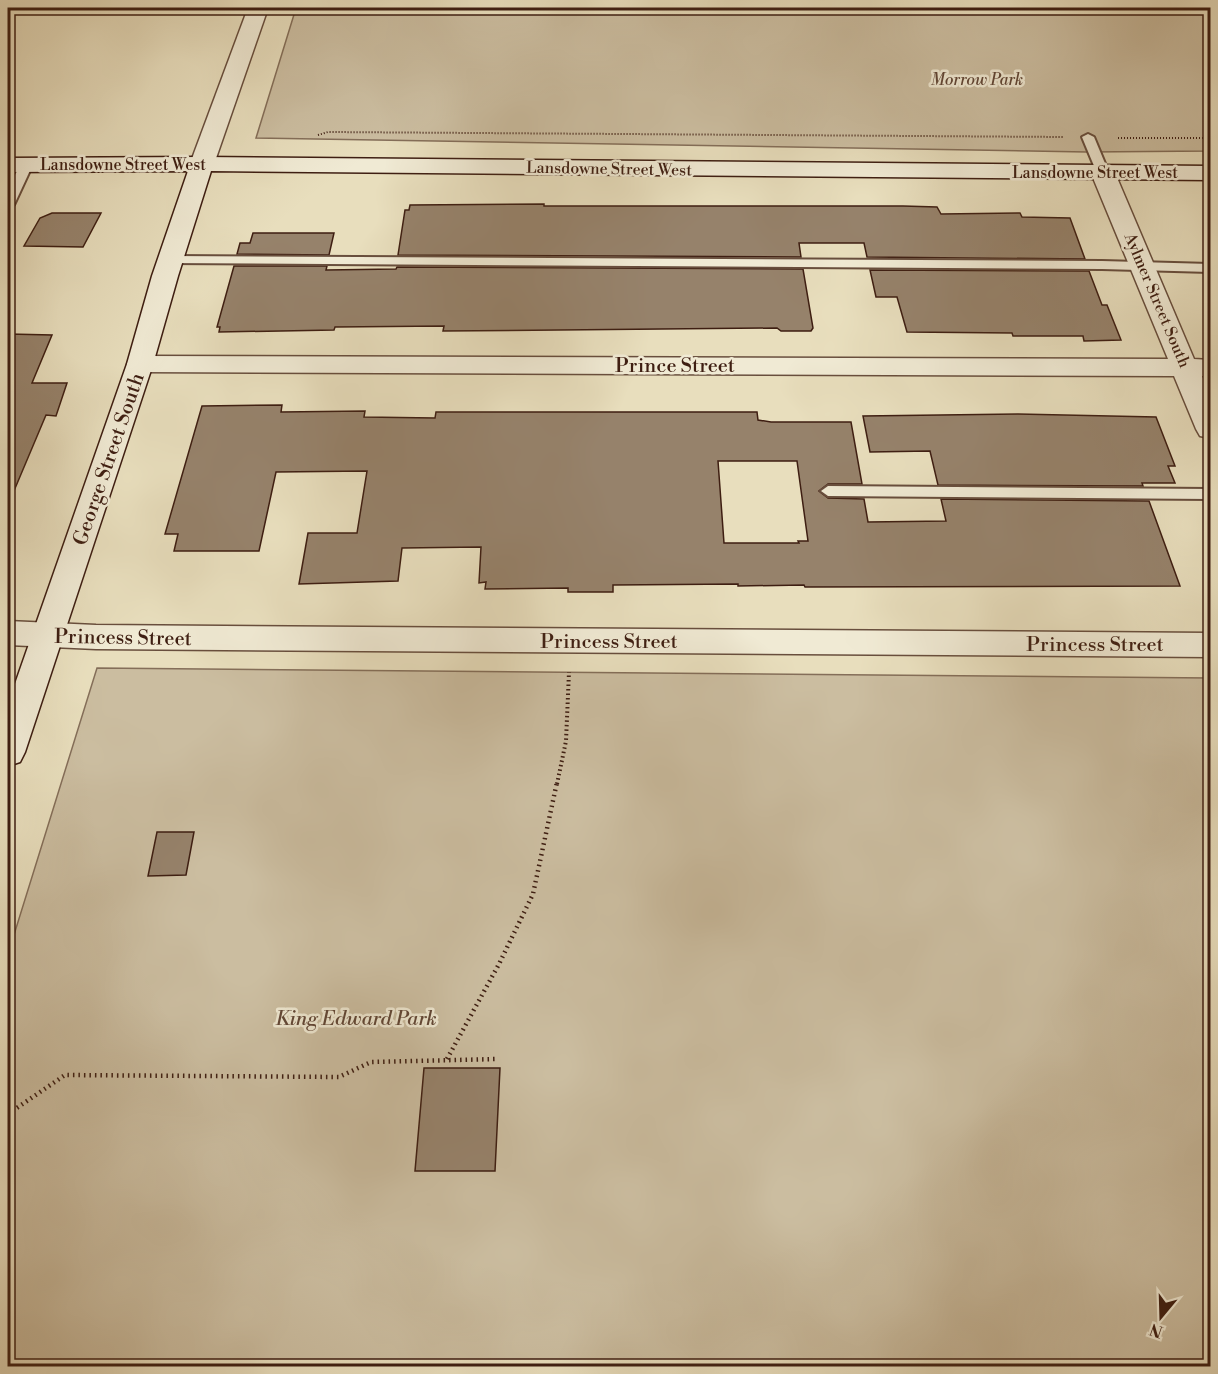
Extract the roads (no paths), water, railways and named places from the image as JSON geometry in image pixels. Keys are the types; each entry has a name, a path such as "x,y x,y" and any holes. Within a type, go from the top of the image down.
{"street":[{"name":"George Street South","path":"8,752 140,364 170,260 202,164 258,8"},
{"name":"Lansdowne Street West","path":"17,165 202,164 1210,173"},
{"name":"Aylmer Street South","path":"1103,173 1144,268 1198,368 1210,429"},
{"name":"Prince Street","path":"140,364 1198,368"},
{"name":"Princess Street","path":"8,633 47,636 1210,645"}],"lane":[{"path":"1089,137 1103,173"},
{"path":"8,205 17,165"},
{"path":"170,260 1090,265 1210,268"},
{"path":"828,491 1210,494"}],"park label":[{"name":"Morrow Park","path":"977,79"},
{"name":"King Edward Park","path":"356,1018"}]}
